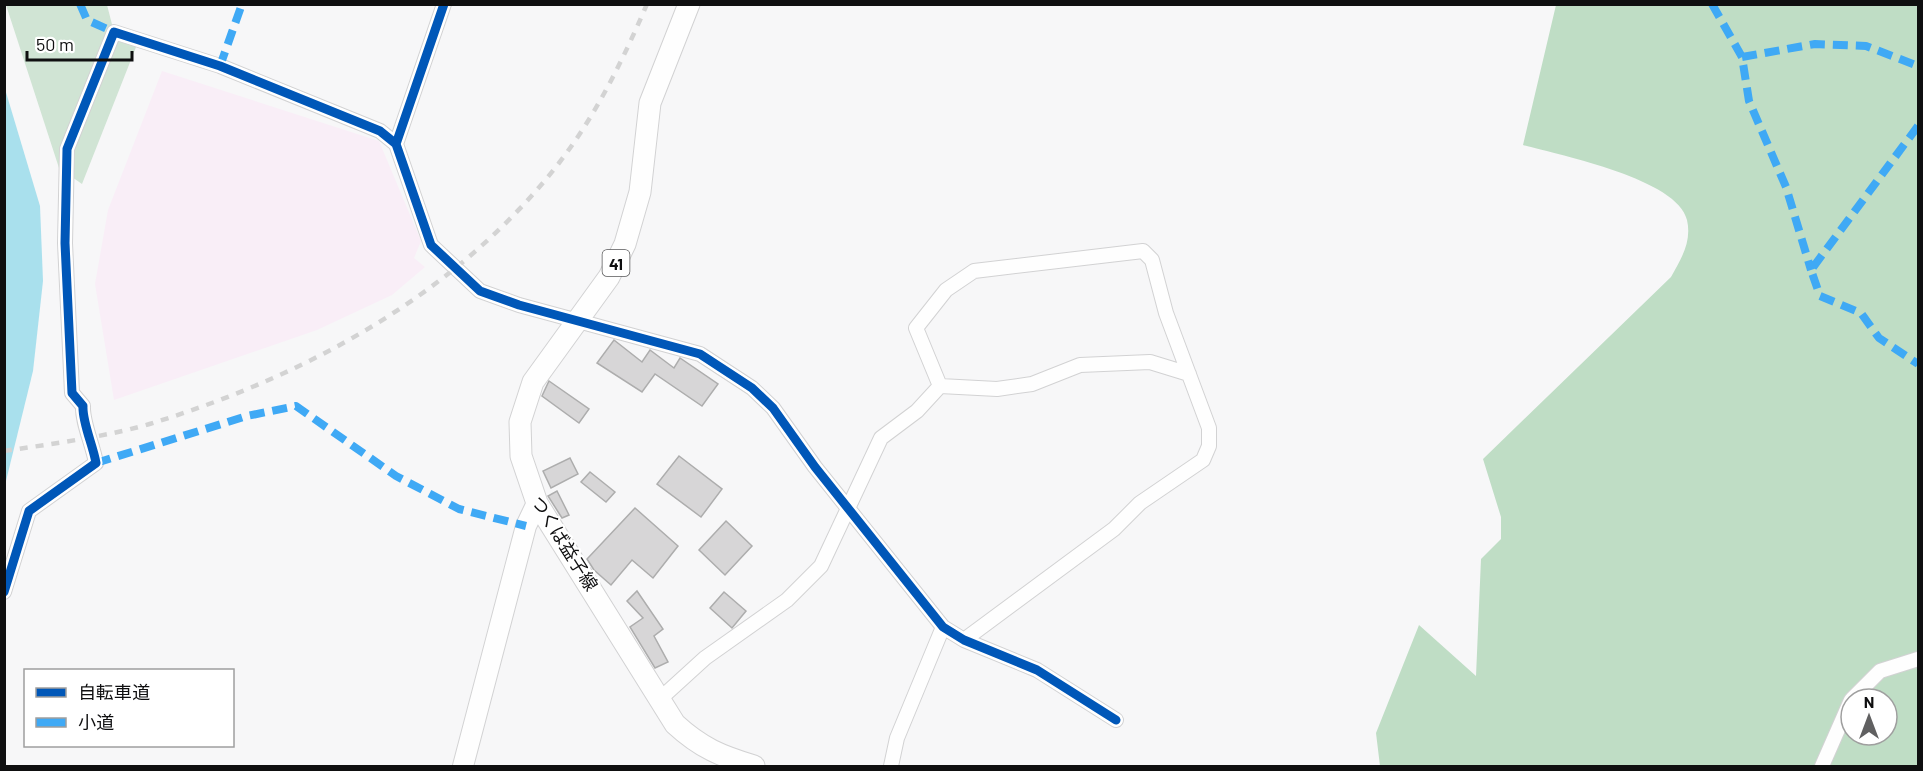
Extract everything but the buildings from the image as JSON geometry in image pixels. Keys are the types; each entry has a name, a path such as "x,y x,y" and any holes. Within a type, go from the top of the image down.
{"main road":[{"name":"つくば益子線","path":"689,4 650,103 640,192 625,244 609,277 579,322 533,381 524,403 520,422 521,456 537,502 675,724 691,739 717,755 754,766"}],"street":[{"path":"396,144 444,4"},
{"path":"4,592 29,511 96,463 90,430 82,419 83,406 72,393 65,243 67,148 114,32 220,66 380,131 396,144 431,245 480,291 579,322 700,354 752,388 773,408 815,467 944,627 964,640 1037,670 1116,720"},
{"path":"940,386 916,328 946,290 974,271 1143,251 1152,260 1166,313 1209,428 1209,446 1203,460 1140,503 1114,529 964,640"},
{"path":"660,699 705,658 787,600 821,566 881,438 916,411 940,386 996,388 1032,384 1080,365 1150,362 1189,374"},
{"path":"463,766 526,526 537,502"},
{"path":"891,766 897,738 944,627"},
{"path":"1865,687 1880,672 1918,659"},
{"path":"1822,766 1839,729"}],"shaded area":[{"path":"162,71 379,141 421,241 414,258 425,267 392,295 317,330 114,400 95,284 108,210"}],"green space":[{"path":"6,5 107,5 114,32 138,42 82,184 59,168"},
{"path":"1556,5 1918,5 1918,766 1380,766 1376,733 1419,625 1476,676 1481,559 1501,539 1501,517 1483,459 1671,277 1687,243 1687,220 1679,205 1663,192 1641,181 1589,162 1523,145"}],"water":[{"path":"5,89 40,206 43,281 33,371 5,485"}],"railway":[{"path":"4,451 120,431 156,422 213,402 325,353 378,323 428,289 476,251 519,209 559,163 585,126 608,86 647,4"}],"marked path":[{"path":"80,4 87,20 114,32"},
{"path":"220,66 242,4"},
{"path":"1712,4 1742,57 1749,101 1786,187 1811,270"},
{"path":"1742,57 1815,44 1866,46 1918,66"},
{"path":"1918,126 1811,270 1820,296 1861,313 1879,338 1918,364"},
{"path":"96,463 247,416 296,406 396,476 459,509 526,526"}],"cycle path":[{"path":"444,4 396,144 431,245 480,291 519,305 700,354 752,388 773,408 815,467 943,627 964,640 1037,670 1116,720"},
{"path":"4,592 29,511 96,463 84,419 83,406 72,393 65,243 67,149 114,32 220,66 380,131 396,144"}]}
